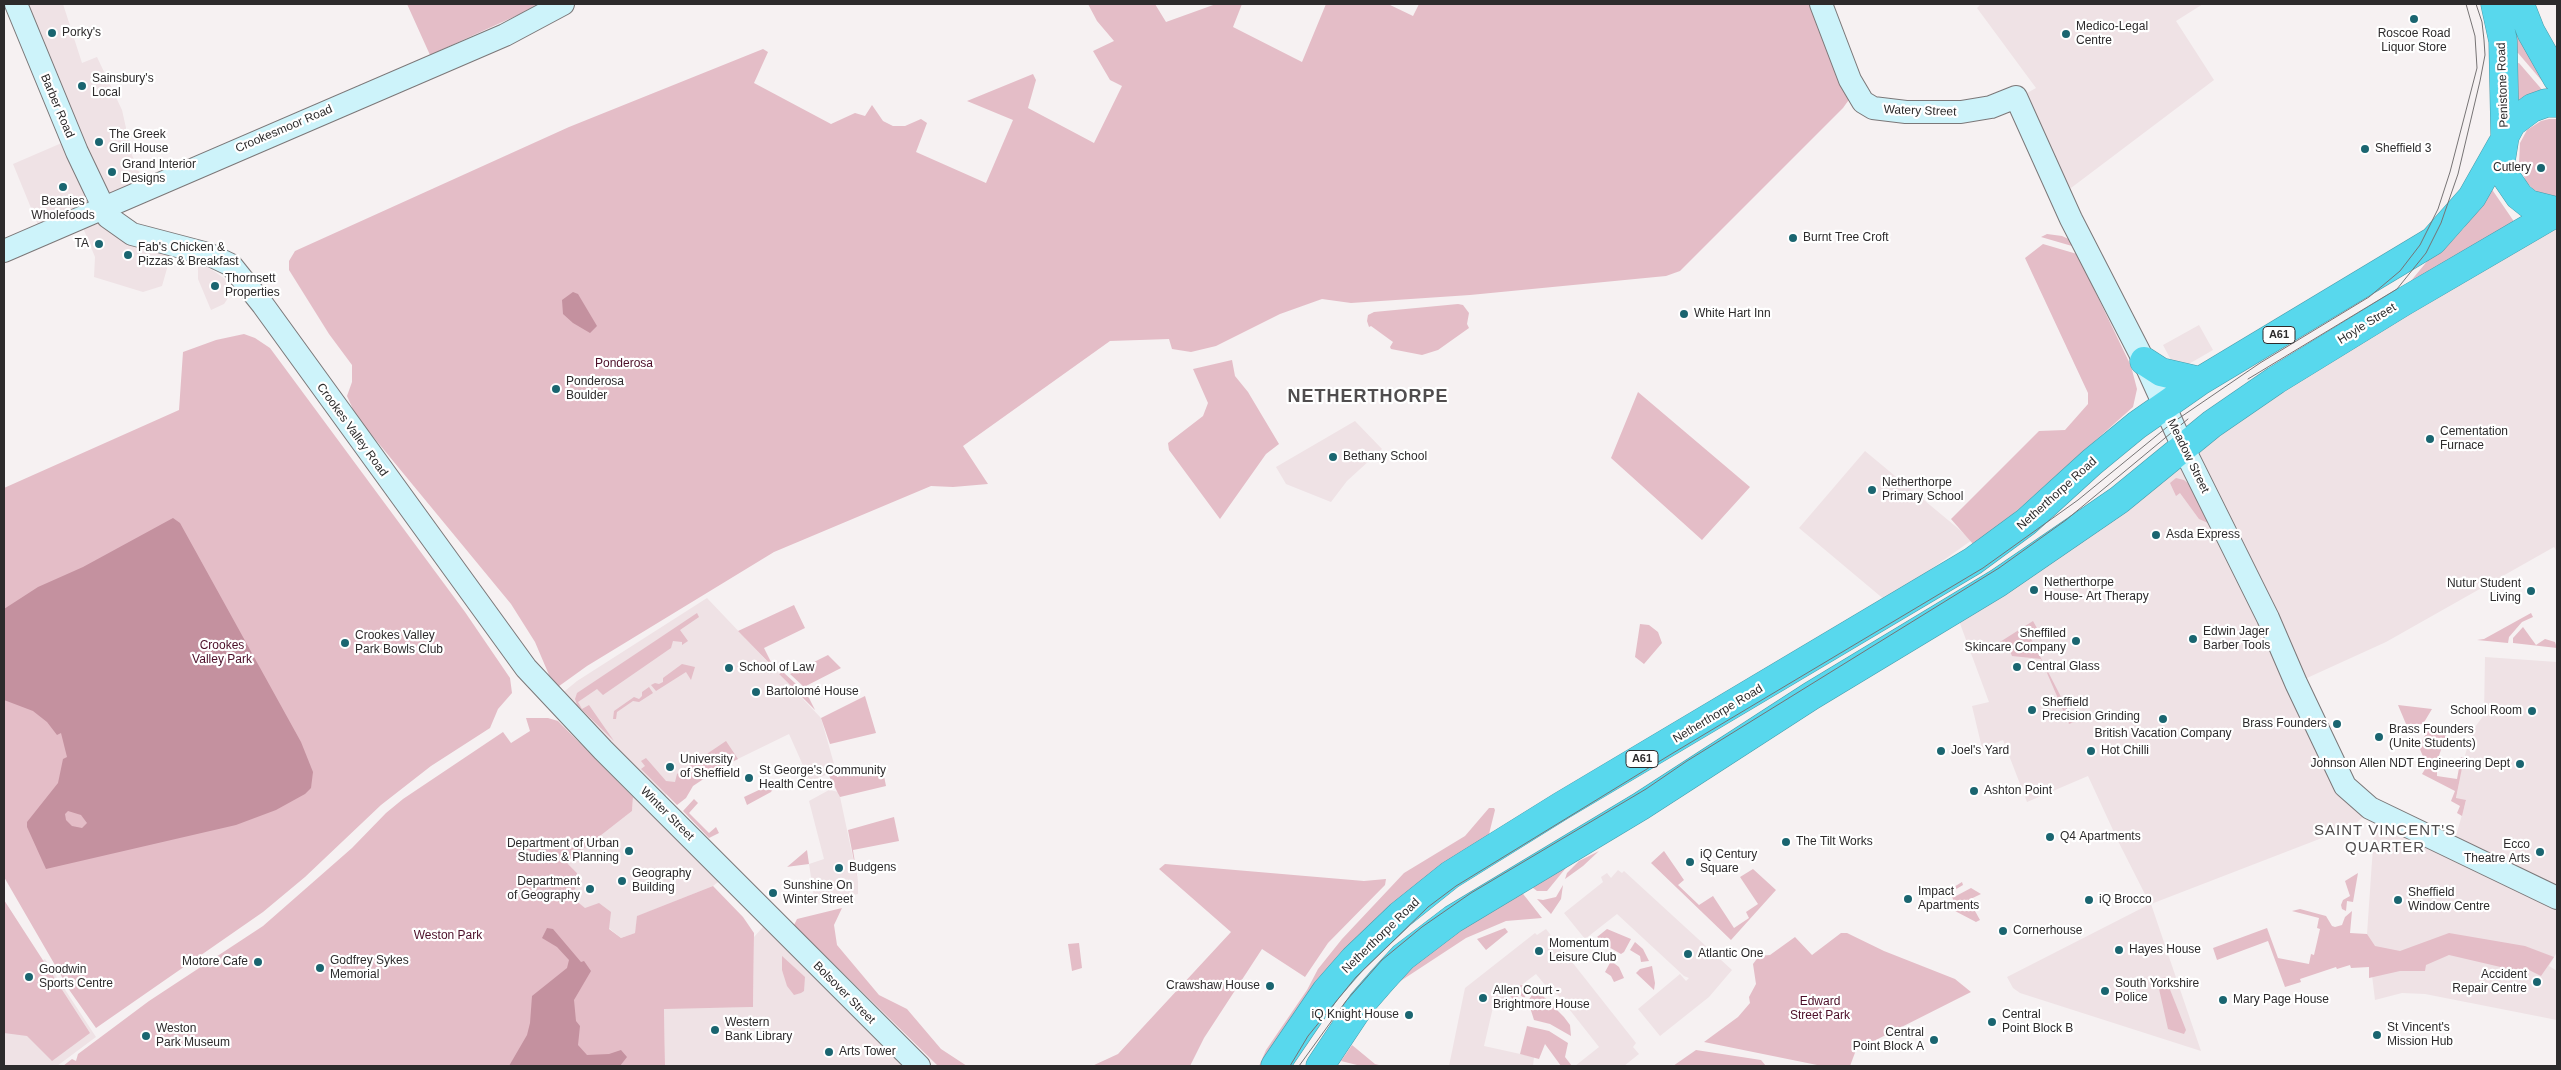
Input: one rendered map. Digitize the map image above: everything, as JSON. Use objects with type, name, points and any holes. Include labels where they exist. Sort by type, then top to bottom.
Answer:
[{"type":"highway","name":"Penistone Road","points":[[2495,4],[2503,41],[2503,140],[2501,161],[2510,186],[2529,204],[2557,211]]},
{"type":"highway","points":[[2520,4],[2531,32],[2557,78]]},
{"type":"highway","points":[[2531,4],[2557,39]]},
{"type":"highway","name":"A61","points":[[2164,406],[2200,381],[2433,241],[2472,197],[2512,123],[2527,111],[2546,103],[2557,102]]},
{"type":"highway","name":"Hoyle Street","points":[[2183,447],[2212,424],[2276,380],[2557,211]]},
{"type":"highway","points":[[2144,361],[2161,372],[2200,381]]},
{"type":"highway","name":"Netherthorpe Road","points":[[1275,1066],[1326,991],[1354,959],[1413,904],[1450,875],[1553,810],[1951,576],[2026,522],[2092,462],[2164,406]]},
{"type":"highway","points":[[1320,1066],[1362,1003],[1382,980],[1403,957],[1453,919],[1641,806],[1812,696],[1998,583],[2119,500],[2183,447]]},
{"type":"street","name":"Barber Road","points":[[16,4],[42,71],[102,208]]},
{"type":"street","name":"Crookesmoor Road","points":[[4,251],[505,36],[563,4]]},
{"type":"street","name":"Watery Street","points":[[1821,4],[1850,80],[1864,102],[1873,108],[1884,111],[1930,114],[1961,112],[1991,107],[2016,97]]},
{"type":"street","name":"Meadow Street","points":[[2016,97],[2071,218],[2144,361],[2183,447],[2268,618],[2339,776],[2354,796],[2370,808],[2557,898]]},
{"type":"street","name":"Crookes Valley Road","points":[[102,208],[118,226],[132,234],[208,254],[231,265],[263,305],[521,662],[563,709]]},
{"type":"street","name":"Winter Street","points":[[563,709],[770,919]]},
{"type":"street","name":"Bolsover Street","points":[[770,919],[919,1066]]},
{"type":"shaded area","points":[[8,4],[63,4],[82,63],[97,57],[122,110],[132,155],[140,174],[137,181],[107,195],[108,221],[172,251],[162,286],[143,292],[94,277],[95,257],[77,213],[38,225],[13,164],[64,142]]},
{"type":"shaded area","points":[[1981,4],[2203,4],[2176,21],[2214,80],[2067,191],[2020,97],[2036,88],[1977,8]]},
{"type":"shaded area","points":[[2557,212],[2557,552],[2554,547],[2386,642],[2296,683],[2364,816],[2353,826],[2151,904],[2201,1051],[2020,993],[2013,988],[2007,977],[2150,904],[2088,776],[2027,802],[2003,740],[1982,748],[1972,706],[1989,702],[1955,610],[2212,424]]},
{"type":"shaded area","points":[[198,260],[225,279],[230,295],[224,304],[211,310],[198,279]]},
{"type":"shaded area","points":[[573,292],[578,294],[597,326],[590,333],[573,323],[563,314],[562,300]]},
{"type":"shaded area","points":[[2199,325],[2213,350],[2187,365],[2171,360],[2163,345]]},
{"type":"shaded area","name":"Bethany School","points":[[1355,421],[1382,449],[1347,481],[1331,502],[1286,484],[1276,467]]},
{"type":"shaded area","name":"Netherthorpe Primary School","points":[[1865,451],[1972,540],[1886,601],[1799,528]]},
{"type":"shaded area","points":[[173,518],[180,523],[301,742],[313,772],[311,788],[305,794],[276,810],[236,825],[46,869],[27,827],[27,822],[58,783],[63,759],[67,757],[61,733],[57,735],[47,722],[33,711],[4,700],[4,609],[38,587],[83,567]],"holes":[[[68,811],[81,815],[87,823],[82,828],[72,826],[66,820],[65,814]]]},
{"type":"shaded area","name":"University of Sheffield","points":[[707,598],[821,718],[836,771],[810,781],[789,734],[666,794],[664,811],[727,875],[713,886],[638,916],[635,933],[621,938],[573,899],[577,873],[568,864],[577,854],[632,811],[633,797],[639,787],[554,700],[577,681]]},
{"type":"shaded area","points":[[2485,657],[2557,662],[2557,952],[2549,966],[2557,971],[2557,1020],[2425,994],[2402,993],[2375,1000],[2367,934],[2374,832],[2382,814],[2453,846],[2466,801],[2456,799],[2462,766],[2472,731],[2484,715]]},
{"type":"shaded area","points":[[829,790],[839,792],[858,882],[858,894],[815,904],[809,864],[824,859],[809,801]]},
{"type":"shaded area","name":"Atlantic One","points":[[1618,870],[1622,873],[1624,871],[1732,970],[1709,997],[1660,1036],[1638,1009],[1680,974],[1686,981],[1689,978],[1684,976],[1617,914],[1585,939],[1564,913],[1603,882],[1601,877],[1607,873],[1611,878]]},
{"type":"shaded area","name":"Goodwin Sports Centre","points":[[4,900],[42,961],[45,959],[96,1037],[57,1066],[4,1066]]},
{"type":"shaded area","points":[[770,919],[919,1066],[665,1066],[664,1008],[753,1007],[754,937]]},
{"type":"shaded area","points":[[547,928],[553,929],[581,962],[584,961],[591,971],[574,1000],[576,1021],[580,1026],[578,1045],[587,1055],[609,1054],[621,1050],[627,1057],[620,1066],[509,1066],[527,1035],[532,996],[567,968],[569,960],[557,947],[542,938]]},
{"type":"shaded area","name":"Allen Court - Brightmore House","points":[[1546,929],[1636,1043],[1633,1047],[1639,1054],[1624,1066],[1575,1066],[1599,1047],[1558,995],[1550,991],[1536,974],[1499,1002],[1497,1000],[1494,1003],[1484,1046],[1534,1057],[1533,1066],[1449,1066],[1465,988],[1535,933],[1537,935]]},
{"type":"green space","points":[[407,4],[537,4],[520,14],[430,55]]},
{"type":"green space","name":"Ponderosa","points":[[1088,4],[1155,4],[1166,22],[1216,4],[1242,4],[1233,27],[1302,62],[1326,4],[1388,4],[1413,16],[1419,4],[1821,4],[1853,94],[1843,108],[1680,271],[1666,276],[1470,295],[1351,303],[1322,299],[1280,314],[1216,346],[1191,352],[1172,349],[1169,339],[1110,341],[963,446],[988,484],[953,487],[931,486],[774,552],[587,666],[555,689],[535,642],[511,604],[356,416],[347,396],[352,382],[352,365],[329,334],[289,270],[289,261],[295,251],[569,127],[763,49],[768,52],[754,83],[831,124],[855,113],[865,116],[872,105],[883,121],[893,126],[905,126],[921,119],[927,123],[916,152],[986,183],[1013,120],[967,101],[1033,74],[1036,80],[1028,108],[1094,143],[1122,86],[1110,80],[1093,51],[1114,41],[1097,21]]},
{"type":"green space","points":[[2510,4],[2547,78],[2542,81],[2518,53],[2513,53]]},
{"type":"green space","points":[[2519,63],[2544,92],[2552,87],[2555,94],[2518,109],[2514,64]]},
{"type":"green space","points":[[2557,119],[2557,198],[2538,193],[2531,187],[2526,182],[2519,163],[2520,143],[2527,130],[2541,121]]},
{"type":"green space","points":[[2491,188],[2515,223],[2412,285],[2410,282],[2438,248],[2452,241],[2464,228]]},
{"type":"green space","points":[[2047,234],[2062,236],[2073,241],[2072,246],[2041,237]]},
{"type":"green space","points":[[2043,244],[2077,254],[2131,366],[2137,389],[2133,407],[2013,514],[1973,544],[1951,519],[2039,431],[2065,430],[2088,404],[2088,393],[2025,258]]},
{"type":"green space","points":[[1463,305],[1469,313],[1467,324],[1469,328],[1438,350],[1422,355],[1391,349],[1390,347],[1393,342],[1371,326],[1369,327],[1367,321],[1368,315],[1374,312]]},
{"type":"green space","name":"Crookes Valley Park","points":[[244,334],[255,338],[270,348],[465,612],[510,678],[512,693],[498,709],[490,728],[431,766],[381,805],[305,877],[263,912],[96,1028],[70,991],[4,877],[4,488],[179,410],[183,352],[216,340]]},
{"type":"green space","points":[[1232,360],[1235,376],[1248,392],[1279,444],[1266,454],[1220,519],[1169,450],[1168,443],[1203,416],[1208,403],[1193,369]]},
{"type":"green space","points":[[1638,392],[1750,487],[1702,540],[1611,458]]},
{"type":"green space","points":[[2176,478],[2184,480],[2191,486],[2208,523],[2199,519],[2180,493],[2176,496],[2170,483]]},
{"type":"green space","points":[[794,605],[805,628],[764,648],[774,668],[738,631]]},
{"type":"green space","points":[[697,613],[699,617],[680,630],[688,641],[682,645],[682,642],[673,641],[671,648],[603,695],[597,689],[578,702],[582,709],[589,705],[614,741],[577,705],[575,699],[577,693]]},
{"type":"green space","points":[[2531,613],[2533,617],[2522,622],[2509,637],[2508,643],[2477,640],[2484,639]]},
{"type":"green space","points":[[2033,621],[2038,630],[2029,635],[2074,722],[2069,724],[2041,659],[2012,656],[2006,642],[1992,647]]},
{"type":"green space","points":[[1640,624],[1649,625],[1658,632],[1662,643],[1644,664],[1635,657]]},
{"type":"green space","points":[[2523,627],[2536,645],[2545,639],[2555,642],[2557,648],[2513,643],[2513,638]]},
{"type":"green space","points":[[828,655],[841,668],[804,687],[790,674]]},
{"type":"green space","points":[[682,664],[695,667],[691,680],[686,672],[656,691],[651,685],[663,682],[663,678]]},
{"type":"green space","points":[[783,672],[807,694],[815,710],[779,674]]},
{"type":"green space","points":[[649,687],[653,693],[639,702],[633,701],[617,712],[616,719],[613,719],[614,711],[634,697],[639,699],[642,696],[642,692]]},
{"type":"green space","points":[[865,696],[876,733],[830,744],[821,718]]},
{"type":"green space","points":[[2398,705],[2432,709],[2423,724],[2406,724]]},
{"type":"green space","name":"Weston Park","points":[[526,718],[548,718],[558,721],[633,797],[632,811],[577,854],[568,864],[577,873],[574,899],[585,908],[599,903],[611,912],[609,929],[621,938],[635,933],[637,916],[713,886],[743,917],[754,933],[753,1007],[664,1009],[665,1066],[63,1066],[72,1059],[76,1061],[78,1054],[149,1001],[263,926],[352,848],[386,813],[403,799],[503,732],[511,743],[530,731]]},
{"type":"green space","points":[[2430,726],[2448,728],[2437,762],[2425,761],[2419,747]]},
{"type":"green space","points":[[726,741],[738,759],[705,775],[705,778],[693,786],[686,798],[677,805],[641,769],[645,766],[641,761],[646,758],[666,781],[675,782],[677,774]]},
{"type":"green space","points":[[2461,757],[2464,758],[2456,798],[2466,800],[2462,816],[2457,813],[2460,806],[2451,801],[2455,791],[2422,774],[2427,766],[2437,767],[2437,776],[2457,779]]},
{"type":"green space","points":[[882,766],[886,786],[840,797],[828,774],[836,771],[837,777]]},
{"type":"green space","points":[[778,781],[771,792],[747,805],[744,797]]},
{"type":"green space","points":[[694,799],[698,803],[689,813],[709,833],[716,827],[719,833],[709,838],[683,811]]},
{"type":"green space","points":[[1489,808],[1494,808],[1495,810],[1488,838],[1265,1066],[1259,1066],[1266,1050],[1307,990],[1318,969],[1342,939],[1404,873],[1465,836]]},
{"type":"green space","points":[[894,817],[899,841],[853,850],[858,882],[848,830]]},
{"type":"green space","points":[[807,850],[809,864],[787,867]]},
{"type":"green space","points":[[1599,851],[1565,879],[1567,873],[1579,861]]},
{"type":"green space","points":[[1664,851],[1684,880],[1678,885],[1699,905],[1713,896],[1734,928],[1749,918],[1746,912],[1758,904],[1740,877],[1753,869],[1776,890],[1731,940],[1651,863]]},
{"type":"green space","points":[[1579,852],[1547,891],[1537,891],[1528,884]]},
{"type":"green space","points":[[1165,864],[1364,881],[1386,879],[1385,885],[1328,943],[1305,977],[1262,949],[1204,1038],[1190,1066],[1092,1066],[1118,1054],[1231,932],[1159,869]]},
{"type":"green space","points":[[2358,873],[2353,902],[2347,901],[2346,911],[2342,909],[2341,905],[2343,900],[2350,896],[2345,881]]},
{"type":"green space","points":[[1962,882],[1963,885],[1953,891],[1956,896],[1971,888],[1981,894],[1956,906],[1949,890]]},
{"type":"green space","points":[[1563,885],[1561,899],[1551,914],[1537,899],[1543,900],[1556,897]]},
{"type":"green space","points":[[1520,890],[1542,918],[1506,921],[1466,938],[1399,982],[1351,1036],[1416,959]]},
{"type":"green space","name":"Goodwin Sports Centre","points":[[4,900],[90,1033],[52,1061],[27,1036],[4,1033]]},
{"type":"green space","points":[[1970,902],[1980,920],[1976,922],[1955,911]]},
{"type":"green space","points":[[842,908],[834,925],[837,945],[879,995],[907,1009],[941,1049],[967,1066],[938,1066],[794,925],[797,919]]},
{"type":"green space","points":[[2300,909],[2326,916],[2332,926],[2335,927],[2342,925],[2345,917],[2352,911],[2350,933],[2367,934],[2375,946],[2400,951],[2449,933],[2525,946],[2554,957],[2541,976],[2525,968],[2522,972],[2449,955],[2426,965],[2425,971],[2400,971],[2369,978],[2369,967],[2351,968],[2350,965],[2337,969],[2336,967],[2300,979],[2301,982],[2285,987],[2268,941],[2217,960],[2213,948],[2267,928],[2278,958],[2309,964],[2311,954],[2314,955],[2320,929],[2317,928],[2319,918],[2292,911]]},
{"type":"green space","points":[[1505,928],[1508,932],[1486,950],[1477,939]]},
{"type":"green space","points":[[1607,929],[1631,939],[1621,954],[1607,946],[1597,937]]},
{"type":"green space","name":"Edward Street Park","points":[[1841,933],[1847,933],[1884,951],[1955,979],[1971,992],[1856,1050],[1850,1066],[1822,1066],[1704,1042],[1738,1017],[1750,1003],[1749,997],[1756,984],[1753,964],[1759,956],[1770,955],[1795,937],[1812,955]]},
{"type":"green space","points":[[1635,942],[1643,949],[1649,961],[1641,962],[1640,956],[1630,950]]},
{"type":"green space","points":[[1079,943],[1082,968],[1072,971],[1068,944]]},
{"type":"green space","points":[[782,956],[805,977],[804,991],[801,993],[794,995],[787,986],[782,970]]},
{"type":"green space","points":[[1611,961],[1619,967],[1624,978],[1614,982],[1611,976],[1605,972]]},
{"type":"green space","points":[[1652,966],[1655,983],[1654,990],[1636,973],[1640,969]]},
{"type":"green space","points":[[2165,977],[2186,1030],[2184,1034],[2168,1029],[2157,980]]},
{"type":"green space","points":[[1521,985],[1532,987],[1524,998],[1520,995],[1514,1000],[1509,995]]},
{"type":"green space","points":[[1536,989],[1570,1025],[1571,1036],[1550,1024],[1534,1020],[1528,1001]]},
{"type":"green space","points":[[1527,1026],[1549,1031],[1568,1043],[1565,1057],[1572,1066],[1561,1066],[1545,1044],[1539,1059],[1520,1054]]},
{"type":"green space","points":[[1352,1045],[1375,1064],[1383,1066],[1361,1066],[1341,1061]]},
{"type":"green space","points":[[1696,1050],[1761,1060],[1766,1066],[1673,1066]]},
{"type":"tram line","points":[[1290,1066],[1308,1036],[1356,977],[1428,907],[1456,886],[1673,753],[1983,568],[2078,500],[2172,423],[2260,363],[2369,297],[2400,271],[2420,245],[2438,209],[2450,172],[2477,68],[2475,36],[2466,4]]},
{"type":"tram line","points":[[2248,379],[2397,289],[2426,253],[2441,223],[2458,174],[2480,81],[2485,55],[2482,22],[2476,4]]},
{"type":"tram line","points":[[1299,1066],[1346,1001],[1382,960],[1422,927],[1471,893],[1646,789],[1687,761],[1999,568],[2066,520],[2188,419]]},
{"type":"place","name":"Roscoe Road Liquor Store","points":[[2414,19]]},
{"type":"place","name":"Porky's","points":[[52,33]]},
{"type":"place","name":"Medico-Legal Centre","points":[[2066,34]]},
{"type":"place","name":"Sainsbury's Local","points":[[82,86]]},
{"type":"place","name":"The Greek Grill House","points":[[99,142]]},
{"type":"place","name":"Sheffield 3","points":[[2365,149]]},
{"type":"place","name":"Cutlery","points":[[2541,168]]},
{"type":"place","name":"Grand Interior Designs","points":[[112,172]]},
{"type":"place","name":"Beanies Wholefoods","points":[[63,187]]},
{"type":"place","name":"Burnt Tree Croft","points":[[1793,238]]},
{"type":"place","name":"TA","points":[[99,244]]},
{"type":"place","name":"Fab's Chicken & Pizzas & Breakfast","points":[[128,255]]},
{"type":"place","name":"Thornsett Properties","points":[[215,286]]},
{"type":"place","name":"White Hart Inn","points":[[1684,314]]},
{"type":"place","name":"Ponderosa Boulder","points":[[556,389]]},
{"type":"place","name":"Cementation Furnace","points":[[2430,439]]},
{"type":"place","name":"Bethany School","points":[[1333,457]]},
{"type":"place","name":"Netherthorpe Primary School","points":[[1872,490]]},
{"type":"place","name":"Asda Express","points":[[2156,535]]},
{"type":"place","name":"Netherthorpe House- Art Therapy","points":[[2034,590]]},
{"type":"place","name":"Nutur Student Living","points":[[2531,591]]},
{"type":"place","name":"Edwin Jager Barber Tools","points":[[2193,639]]},
{"type":"place","name":"Sheffiled Skincare Company","points":[[2076,641]]},
{"type":"place","name":"Crookes Valley Park Bowls Club","points":[[345,643]]},
{"type":"place","name":"Central Glass","points":[[2017,667]]},
{"type":"place","name":"School of Law","points":[[729,668]]},
{"type":"place","name":"Bartolomé House","points":[[756,692]]},
{"type":"place","name":"Sheffield Precision Grinding","points":[[2032,710]]},
{"type":"place","name":"School Room","points":[[2532,711]]},
{"type":"place","name":"British Vacation Company","points":[[2163,719]]},
{"type":"place","name":"Brass Founders","points":[[2337,724]]},
{"type":"place","name":"Brass Founders (Unite Students)","points":[[2379,737]]},
{"type":"place","name":"Joel's Yard","points":[[1941,751]]},
{"type":"place","name":"Hot Chilli","points":[[2091,751]]},
{"type":"place","name":"Johnson Allen NDT Engineering Dept","points":[[2520,764]]},
{"type":"place","name":"University of Sheffield","points":[[670,767]]},
{"type":"place","name":"St George's Community Health Centre","points":[[749,778]]},
{"type":"place","name":"Ashton Point","points":[[1974,791]]},
{"type":"place","name":"Q4 Apartments","points":[[2050,837]]},
{"type":"place","name":"The Tilt Works","points":[[1786,842]]},
{"type":"place","name":"Department of Urban Studies & Planning","points":[[629,851]]},
{"type":"place","name":"Ecco Theatre Arts","points":[[2540,852]]},
{"type":"place","name":"iQ Century Square","points":[[1690,862]]},
{"type":"place","name":"Budgens","points":[[839,868]]},
{"type":"place","name":"Geography Building","points":[[622,881]]},
{"type":"place","name":"Department of Geography","points":[[590,889]]},
{"type":"place","name":"Sunshine On Winter Street","points":[[773,893]]},
{"type":"place","name":"Impact Apartments","points":[[1908,899]]},
{"type":"place","name":"iQ Brocco","points":[[2089,900]]},
{"type":"place","name":"Sheffield Window Centre","points":[[2398,900]]},
{"type":"place","name":"Cornerhouse","points":[[2003,931]]},
{"type":"place","name":"Hayes House","points":[[2119,950]]},
{"type":"place","name":"Momentum Leisure Club","points":[[1539,951]]},
{"type":"place","name":"Atlantic One","points":[[1688,954]]},
{"type":"place","name":"Motore Cafe","points":[[258,962]]},
{"type":"place","name":"Godfrey Sykes Memorial","points":[[320,968]]},
{"type":"place","name":"Goodwin Sports Centre","points":[[29,977]]},
{"type":"place","name":"Accident Repair Centre","points":[[2537,982]]},
{"type":"place","name":"Crawshaw House","points":[[1270,986]]},
{"type":"place","name":"South Yorkshire Police","points":[[2105,991]]},
{"type":"place","name":"Allen Court - Brightmore House","points":[[1483,998]]},
{"type":"place","name":"Mary Page House","points":[[2223,1000]]},
{"type":"place","name":"iQ Knight House","points":[[1409,1015]]},
{"type":"place","name":"Central Point Block B","points":[[1992,1022]]},
{"type":"place","name":"Western Bank Library","points":[[715,1030]]},
{"type":"place","name":"St Vincent's Mission Hub","points":[[2377,1035]]},
{"type":"place","name":"Weston Park Museum","points":[[146,1036]]},
{"type":"place","name":"Central Point Block A","points":[[1934,1040]]},
{"type":"place","name":"Arts Tower","points":[[829,1052]]},
{"type":"district","name":"NETHERTHORPE","points":[[1368,397]]},
{"type":"district","name":"SAINT VINCENT'S QUARTER","points":[[2385,840]]}]
